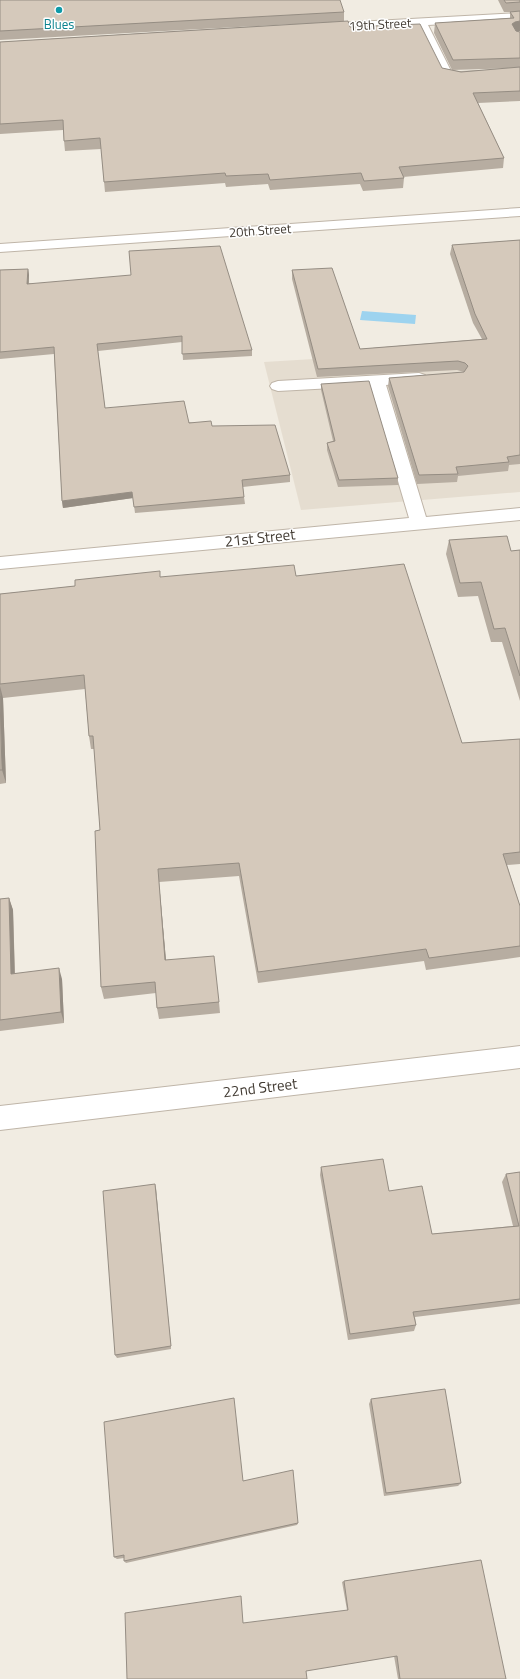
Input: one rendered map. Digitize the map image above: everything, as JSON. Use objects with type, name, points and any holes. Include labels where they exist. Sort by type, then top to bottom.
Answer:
[{"type":"street","name":"19th Street","points":[[310,28],[520,16]]},
{"type":"street","points":[[421,21],[446,74],[460,76],[520,73]]},
{"type":"street","name":"20th Street","points":[[0,248],[520,212]]},
{"type":"street","points":[[278,386],[435,377]]},
{"type":"street","points":[[376,380],[419,522]]},
{"type":"street","name":"21st Street","points":[[0,563],[419,522],[520,514]]},
{"type":"street","name":"22nd Street","points":[[0,1118],[520,1057]]},
{"type":"shaded area","points":[[481,349],[520,441],[520,492],[301,510],[264,362]]},
{"type":"water","points":[[362,311],[416,315],[415,324],[360,320]]},
{"type":"building","points":[[0,0],[340,0],[344,12],[0,31]]},
{"type":"building","points":[[504,0],[520,0],[520,2],[506,3]]},
{"type":"building","points":[[520,11],[520,21],[512,24],[516,31],[520,32],[520,58],[453,60],[435,23],[514,18],[510,12]]},
{"type":"building","points":[[348,21],[350,27],[420,24],[442,68],[461,72],[520,67],[520,91],[473,93],[504,158],[399,167],[404,178],[364,181],[361,173],[270,180],[268,174],[226,176],[225,173],[104,182],[100,138],[64,141],[63,120],[0,124],[0,42]]},
{"type":"building","points":[[520,240],[520,455],[507,457],[509,462],[456,467],[458,474],[419,475],[389,378],[464,372],[468,366],[465,363],[458,361],[318,369],[292,270],[332,268],[360,349],[487,339],[475,314],[452,245]]},
{"type":"building","points":[[220,246],[252,350],[182,354],[182,336],[97,344],[105,408],[184,401],[189,423],[211,421],[212,426],[275,425],[290,475],[242,480],[244,497],[134,507],[132,492],[62,501],[54,347],[0,352],[0,270],[28,269],[27,284],[131,275],[129,251]]},
{"type":"building","points":[[369,381],[398,478],[339,480],[327,443],[335,441],[321,384]]},
{"type":"building","points":[[507,536],[511,551],[520,550],[520,676],[505,628],[494,629],[481,582],[460,583],[449,540]]},
{"type":"building","points":[[404,564],[462,743],[520,739],[520,852],[503,854],[520,906],[520,946],[429,958],[426,949],[258,972],[239,863],[158,869],[165,960],[214,956],[219,1002],[157,1008],[155,982],[101,987],[95,831],[100,830],[93,736],[89,736],[84,675],[0,684],[0,594],[75,586],[75,580],[160,571],[160,577],[294,565],[296,576]]},
{"type":"building","points":[[0,696],[2,770],[0,770]]},
{"type":"building","points":[[9,898],[11,974],[59,968],[61,1012],[0,1020],[0,899]]},
{"type":"building","points":[[383,1159],[389,1191],[422,1186],[432,1234],[519,1226],[506,1174],[520,1172],[520,1299],[413,1312],[416,1325],[350,1334],[321,1167]]},
{"type":"building","points":[[155,1184],[171,1346],[115,1355],[103,1191]]},
{"type":"building","points":[[445,1389],[461,1483],[386,1493],[371,1399]]},
{"type":"building","points":[[234,1398],[243,1481],[293,1470],[298,1523],[124,1561],[124,1555],[114,1557],[104,1422]]},
{"type":"building","points":[[481,1560],[506,1679],[400,1679],[397,1656],[306,1671],[307,1679],[127,1679],[125,1613],[241,1596],[243,1623],[348,1610],[344,1581]]},
{"type":"place","name":"Blues","points":[[59,10]]}]
